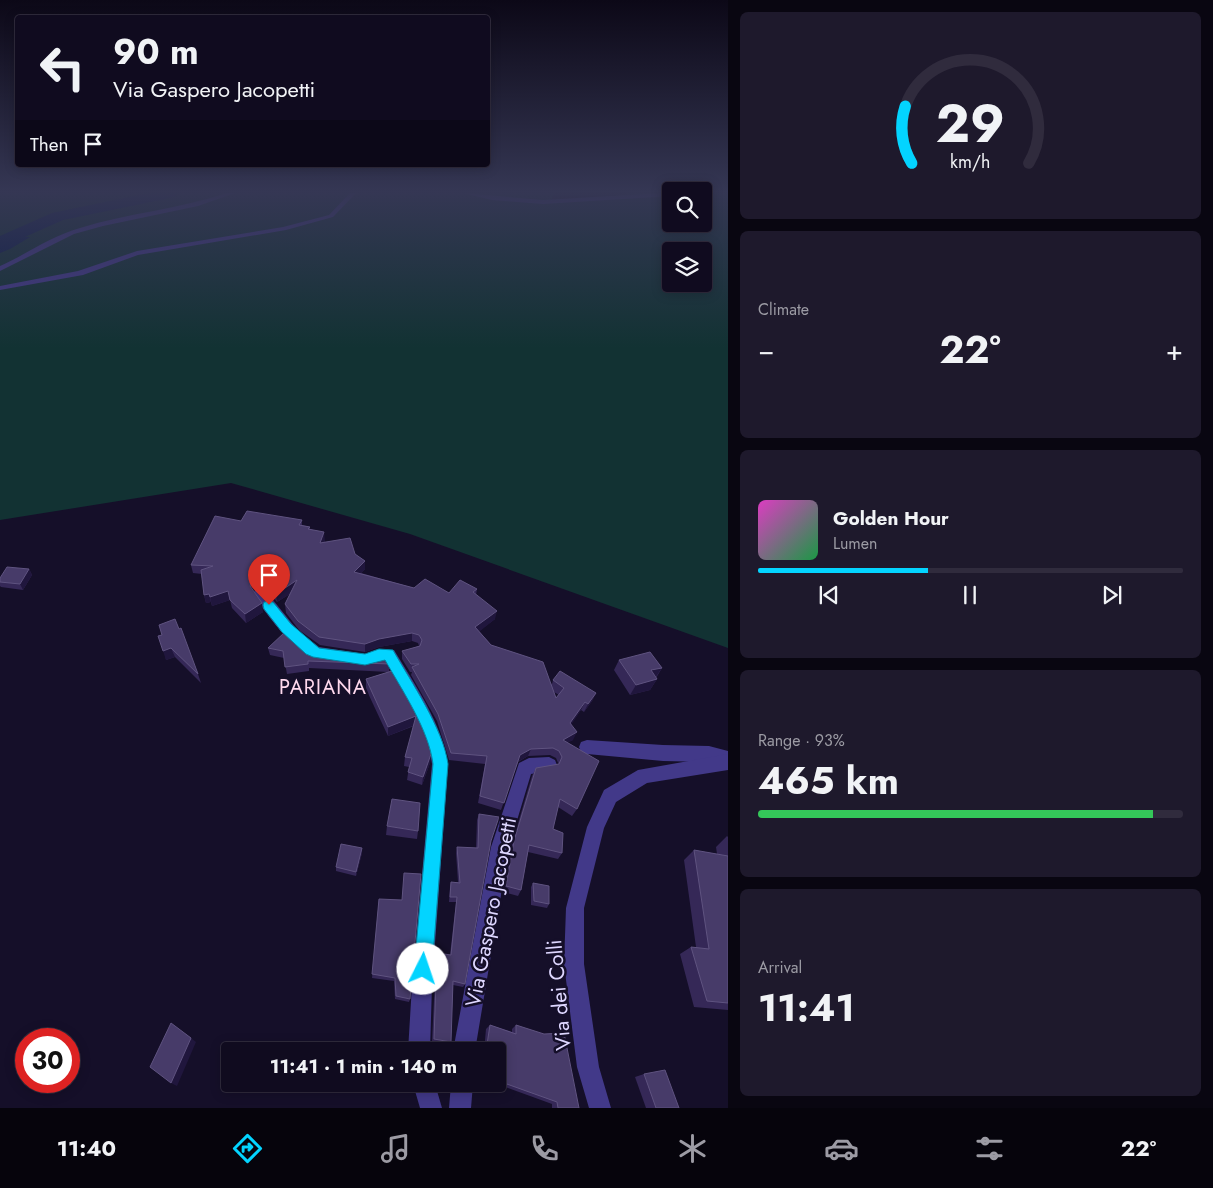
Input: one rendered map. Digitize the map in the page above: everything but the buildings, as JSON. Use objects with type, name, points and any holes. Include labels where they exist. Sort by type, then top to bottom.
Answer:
[{"type":"street","points":[[0,269],[46,245]]},
{"type":"street","points":[[0,288],[80,273],[137,253],[192,245]]},
{"type":"street","points":[[260,594],[286,628],[311,651],[365,660],[397,652],[440,758],[419,1042]]},
{"type":"street","name":"Via dei Colli","points":[[587,747],[663,753],[709,754],[728,761]]},
{"type":"street","name":"Via dei Colli","points":[[600,1108],[588,1067],[574,964],[575,908],[596,827],[610,796],[644,776],[728,761]]},
{"type":"street","name":"Via Gaspero Jacopetti","points":[[466,1042],[500,847],[525,768],[549,765]]},
{"type":"street","points":[[426,1092],[431,1108]]},
{"type":"street","points":[[460,1108],[461,1092]]},
{"type":"green space","points":[[0,245],[662,245],[662,292],[712,292],[712,245],[728,245],[728,648],[410,534],[231,483],[0,520]]},
{"type":"water","points":[[0,245],[17,245],[10,249],[0,253]]},
{"type":"district","name":"PARIANA","points":[[323,687]]},
{"type":"route","points":[[269,605],[286,628],[311,651],[365,660],[389,654],[423,716],[439,753],[440,764],[423,969]]}]
